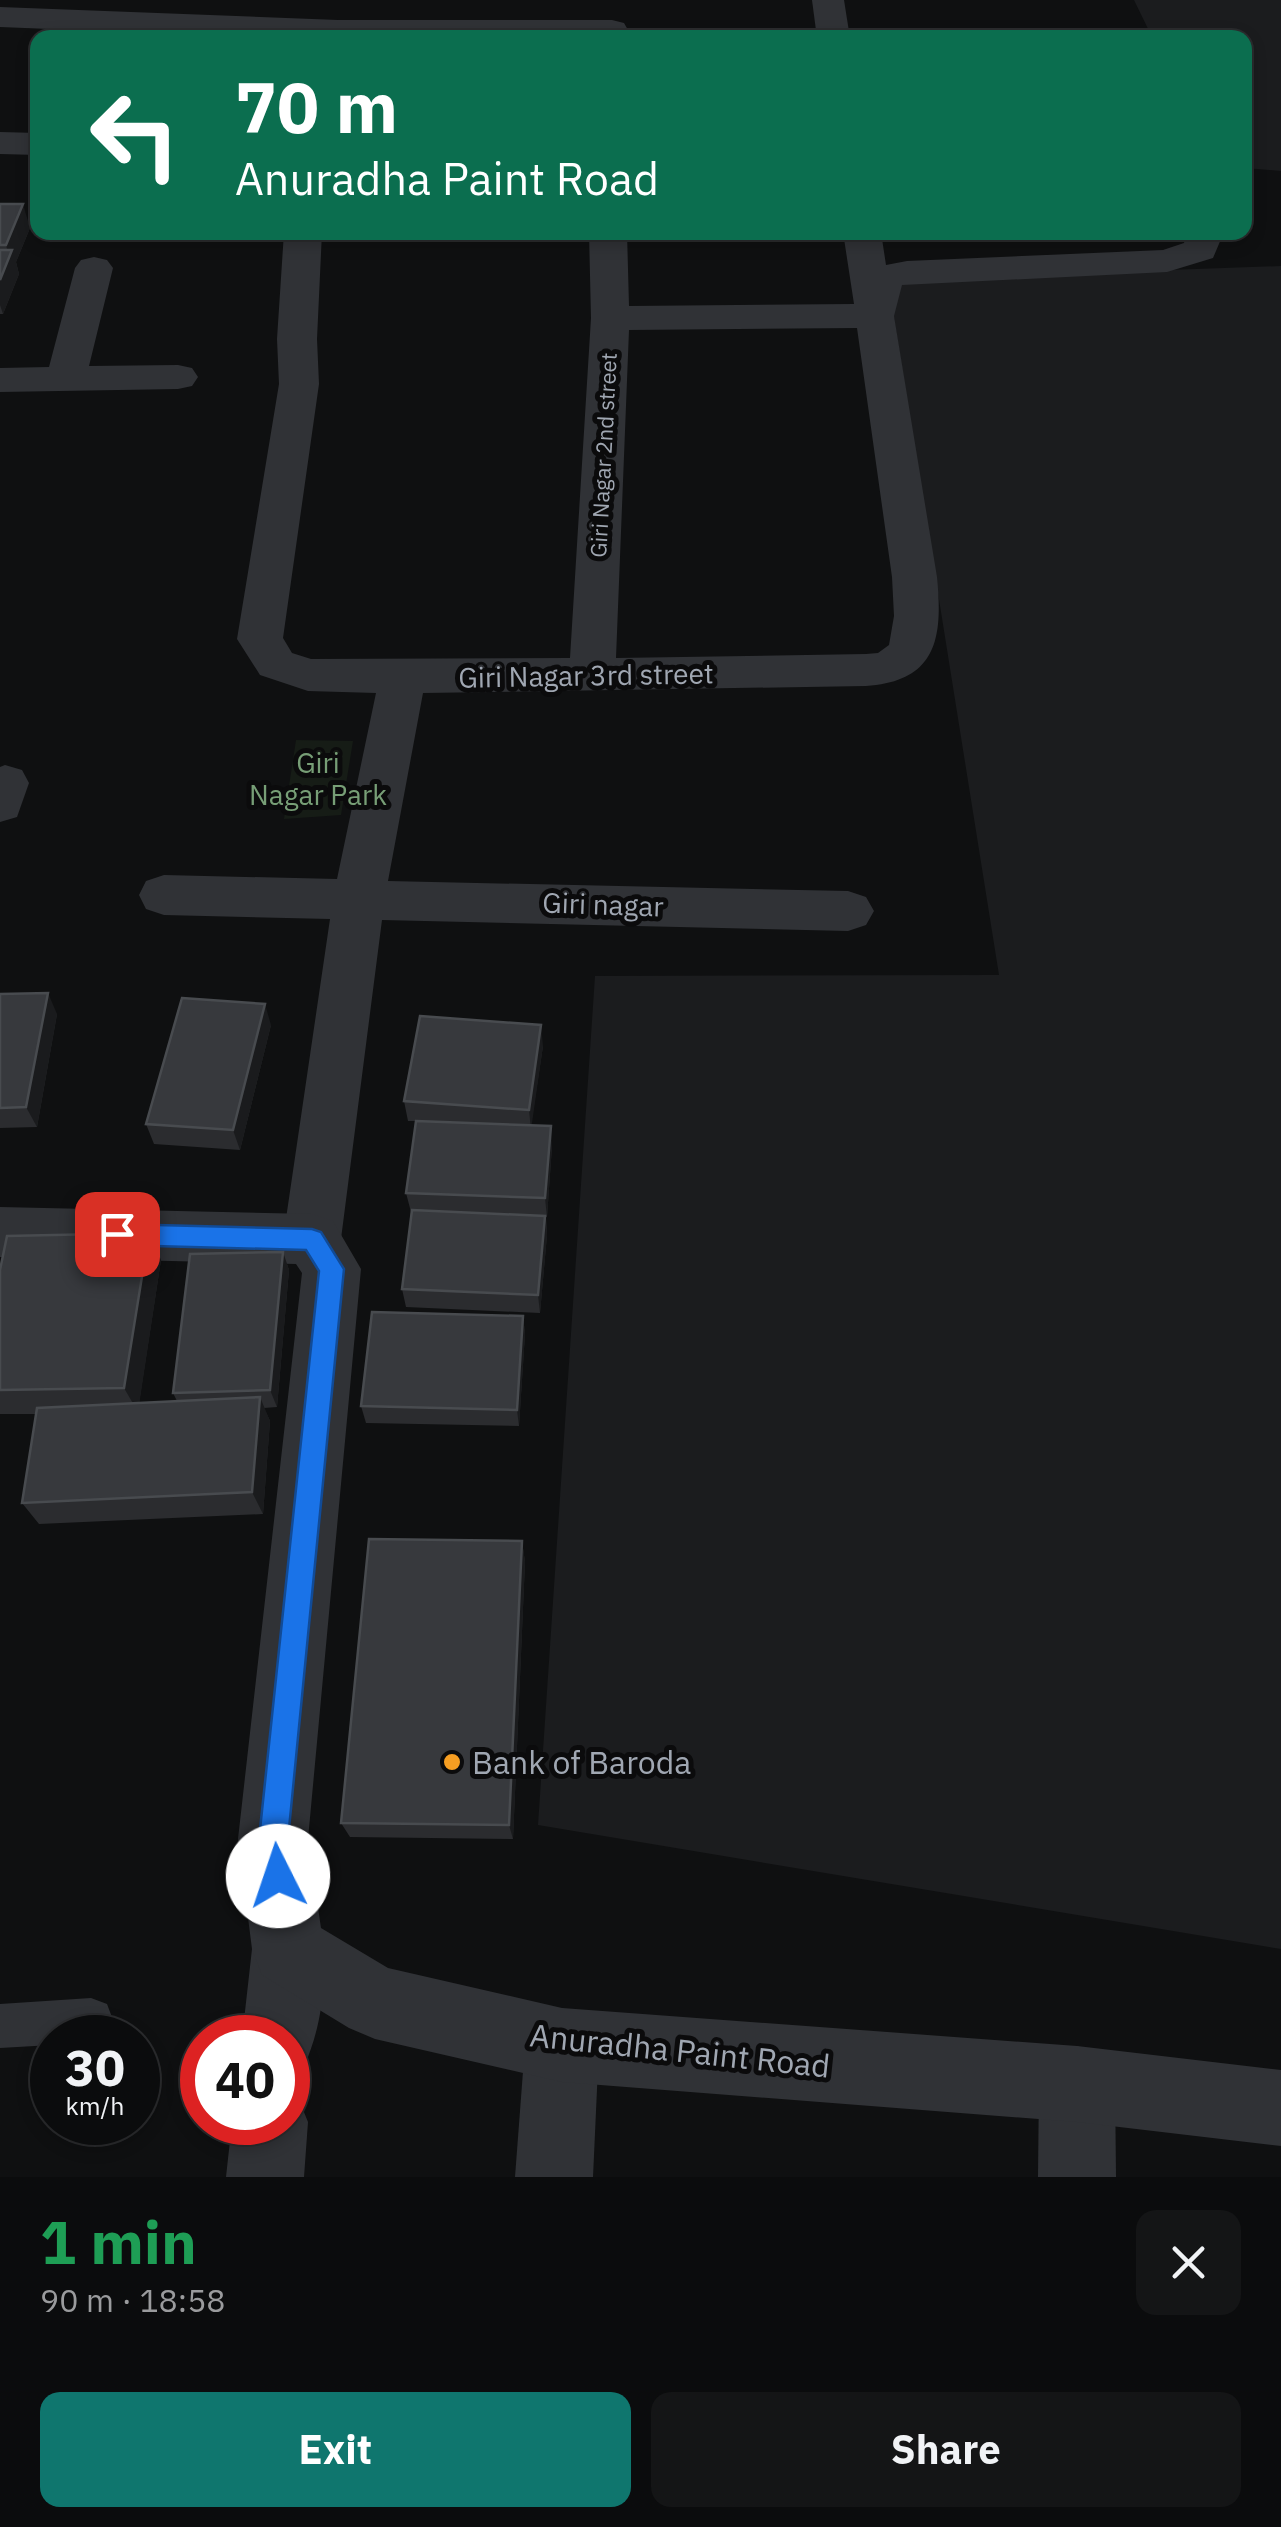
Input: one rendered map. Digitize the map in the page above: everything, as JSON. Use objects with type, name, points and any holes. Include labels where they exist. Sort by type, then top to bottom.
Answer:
[{"type":"street","points":[[828,0],[833,30]]},
{"type":"street","points":[[0,17],[147,10],[341,22],[612,22]]},
{"type":"street","points":[[0,144],[30,144]]},
{"type":"street","name":"Giri Nagar 3rd street","points":[[303,240],[297,339],[299,384],[260,639],[276,664],[308,675],[402,677],[866,670],[886,669],[900,662],[910,650],[916,611],[863,240]]},
{"type":"street","name":"Giri Nagar 2nd street","points":[[592,677],[610,318],[608,240]]},
{"type":"street","points":[[610,318],[874,316],[888,276],[1166,261],[1200,250],[1203,240]]},
{"type":"street","points":[[66,379],[94,268]]},
{"type":"street","points":[[0,380],[178,377]]},
{"type":"street","points":[[281,2015],[288,1949],[273,1839],[332,1269],[312,1239],[359,897],[402,677]]},
{"type":"street","name":"Giri nagar","points":[[164,895],[848,911]]},
{"type":"street","points":[[0,1232],[312,1239]]},
{"type":"street","name":"Anuradha Paint Road","points":[[288,1949],[374,2002],[562,2045],[1077,2084],[1281,2108]]},
{"type":"street","points":[[554,2177],[562,2045]]},
{"type":"street","points":[[1077,2084],[1077,2177]]},
{"type":"street","points":[[264,2177],[267,2145]]},
{"type":"lane","points":[[0,2026],[30,2024]]},
{"type":"shaded area","points":[[1134,0],[1281,0],[1281,171],[1252,169],[1252,30],[1149,30]]},
{"type":"shaded area","points":[[1281,266],[1281,1949],[538,1825],[595,976],[999,975],[888,280]]},
{"type":"green space","name":"Giri Nagar Park","points":[[296,740],[353,741],[341,815],[284,819]]},
{"type":"building","points":[[0,204],[23,204],[6,245],[0,245]]},
{"type":"building","points":[[0,250],[12,250],[0,280]]},
{"type":"building","points":[[48,993],[26,1107],[0,1108],[0,994]]},
{"type":"building","points":[[182,998],[265,1004],[233,1130],[146,1124]]},
{"type":"building","points":[[420,1016],[541,1025],[529,1110],[404,1101]]},
{"type":"building","points":[[416,1121],[551,1126],[545,1198],[406,1193]]},
{"type":"building","points":[[412,1210],[545,1216],[538,1295],[402,1289]]},
{"type":"building","points":[[149,1233],[124,1388],[0,1390],[0,1270],[7,1236]]},
{"type":"building","points":[[283,1252],[270,1390],[173,1393],[190,1254]]},
{"type":"building","points":[[372,1312],[523,1316],[517,1410],[361,1406]]},
{"type":"building","points":[[260,1397],[252,1492],[22,1503],[37,1408]]},
{"type":"building","points":[[369,1539],[522,1541],[509,1825],[341,1823]]},
{"type":"place","name":"Bank of Baroda","points":[[452,1762]]},
{"type":"route","points":[[117,1234],[312,1239],[332,1269],[273,1839],[278,1876]]}]
